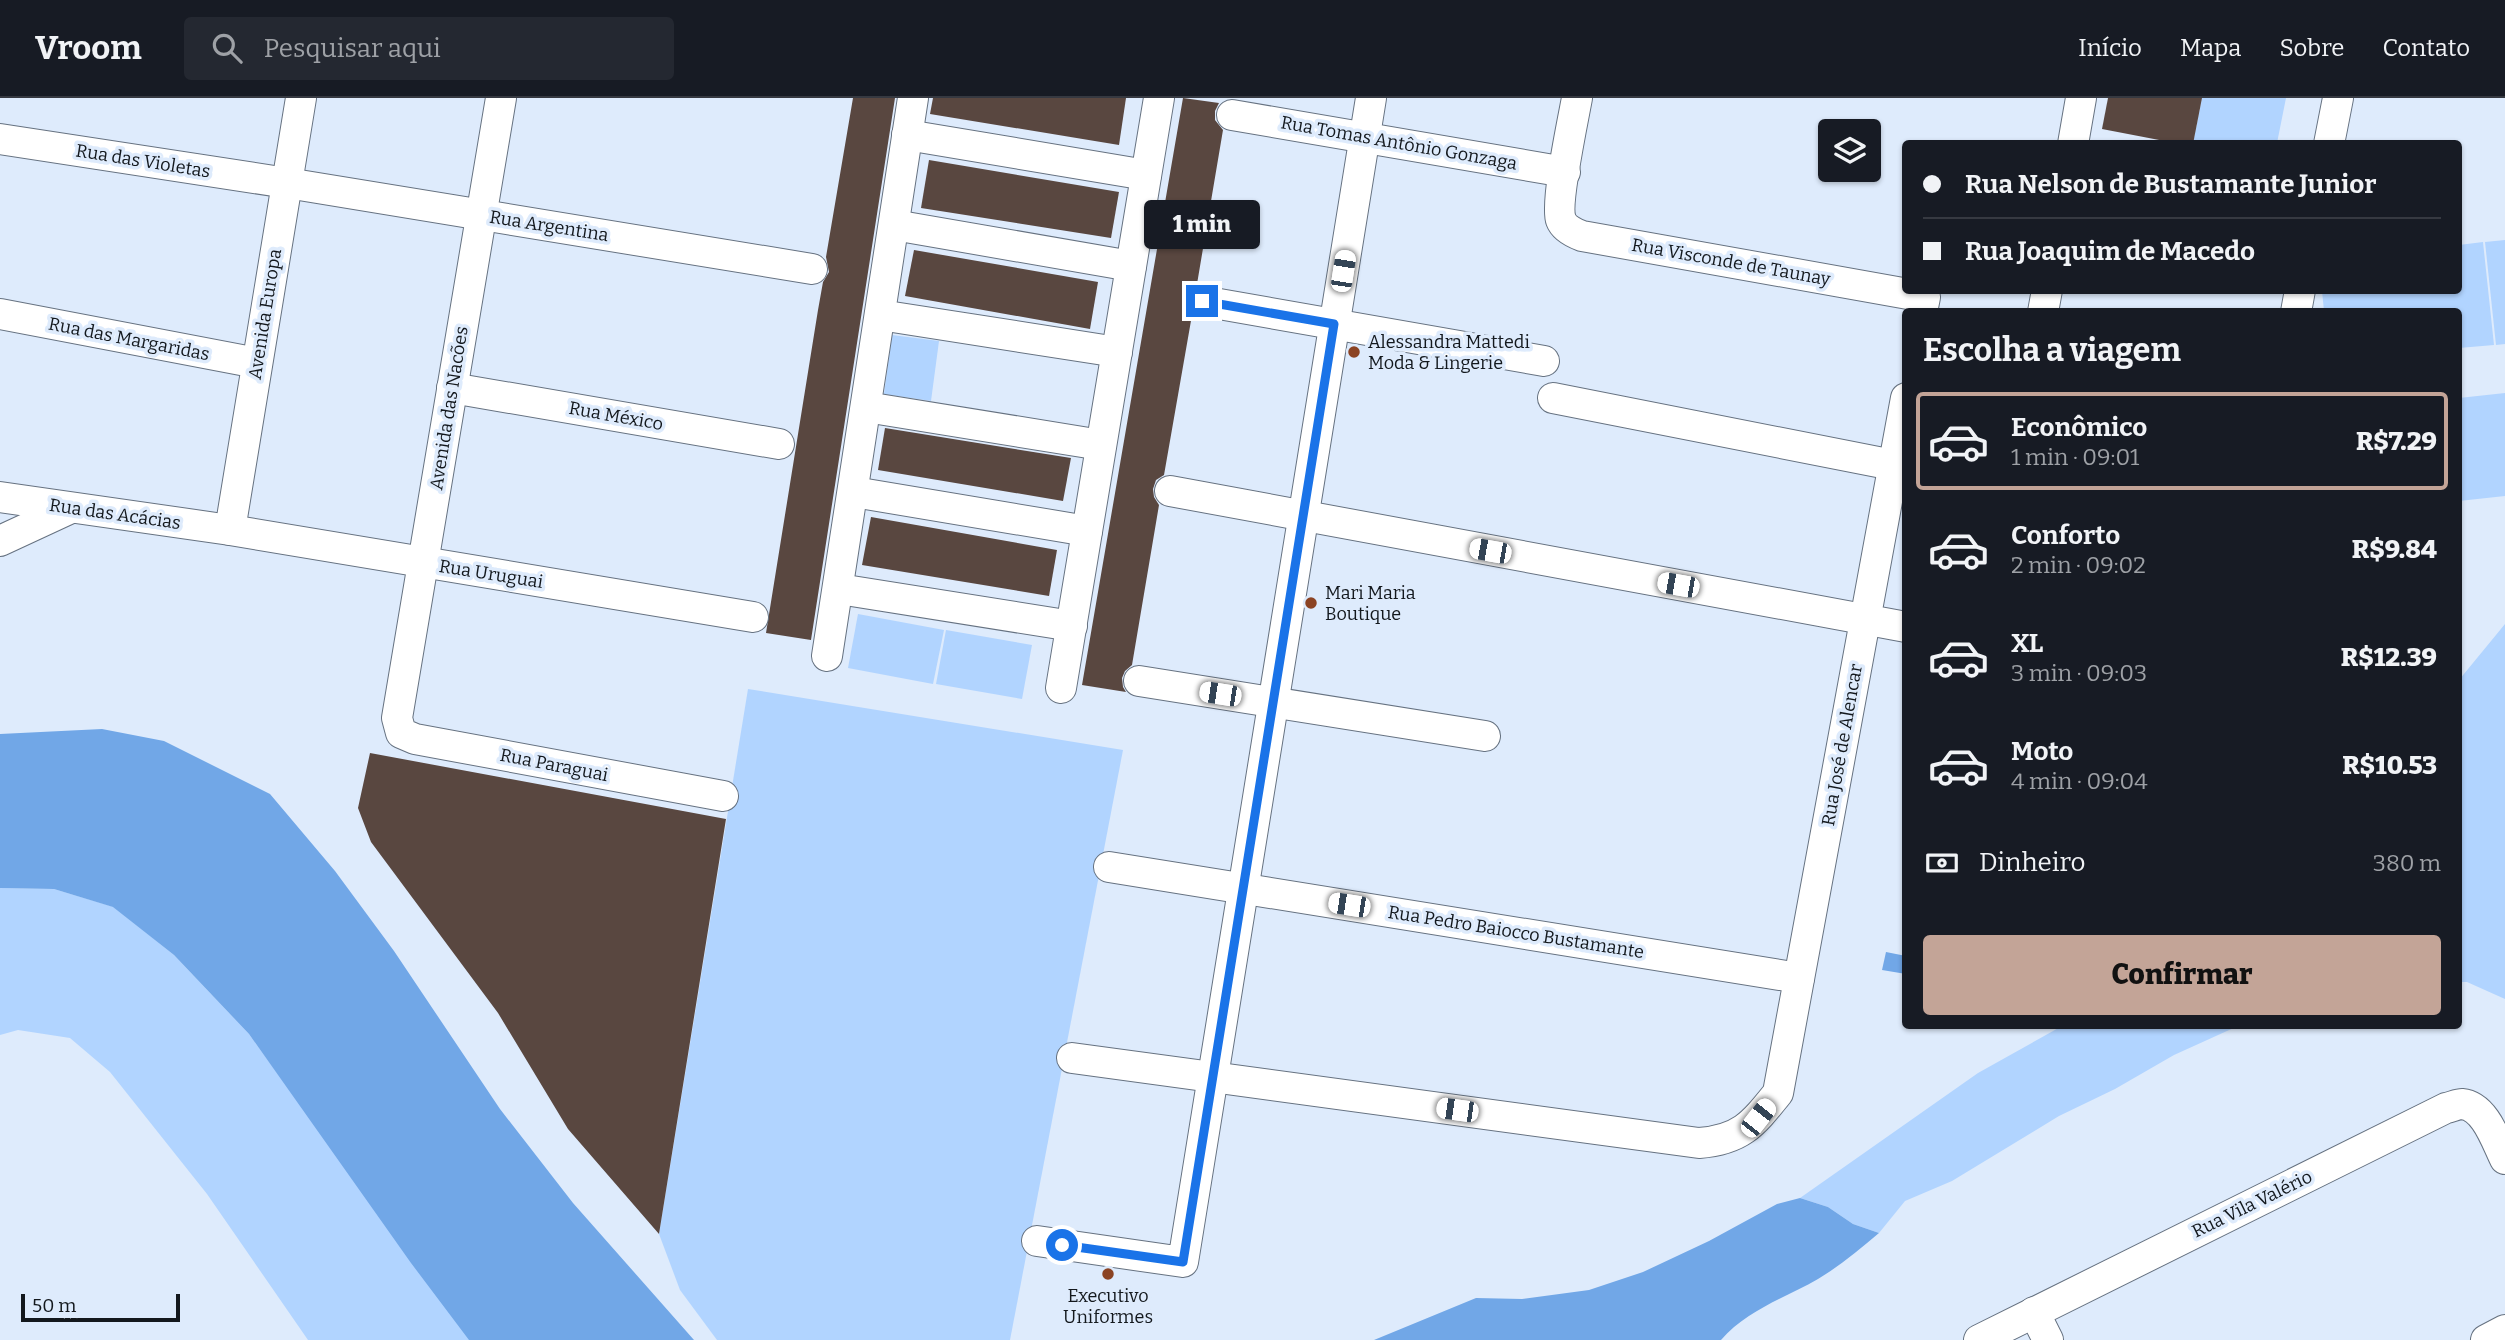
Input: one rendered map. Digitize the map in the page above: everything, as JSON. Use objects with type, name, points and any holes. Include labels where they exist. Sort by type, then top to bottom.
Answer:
[{"type":"street","name":"Avenida Europa","points":[[230,530],[301,98]]},
{"type":"street","name":"Avenida das Nacões","points":[[397,718],[500,98]]},
{"type":"street","points":[[827,656],[913,98]]},
{"type":"street","points":[[1061,688],[1159,98]]},
{"type":"street","points":[[1037,1241],[1183,1262],[1371,98]]},
{"type":"street","points":[[1565,172],[1577,98]]},
{"type":"street","points":[[2074,140],[2081,98]]},
{"type":"street","points":[[2330,140],[2339,98]]},
{"type":"street","name":"Rua Tomas Antônio Gonzaga","points":[[1232,115],[1565,172]]},
{"type":"street","points":[[907,135],[1146,175]]},
{"type":"street","name":"Rua das Violetas","points":[[0,139],[287,183]]},
{"type":"street","name":"Rua Visconde de Taunay","points":[[1565,172],[1560,202],[1561,220],[1571,231],[1583,236],[1923,304]]},
{"type":"street","name":"Rua Argentina","points":[[287,183],[812,269]]},
{"type":"street","points":[[894,225],[1131,266]]},
{"type":"street","points":[[1202,301],[1544,361]]},
{"type":"street","name":"Rua das Margaridas","points":[[0,314],[257,363]]},
{"type":"street","points":[[880,314],[1117,352]]},
{"type":"street","name":"Rua México","points":[[452,388],[779,444]]},
{"type":"street","points":[[1553,398],[1893,465]]},
{"type":"street","points":[[866,407],[1101,445]]},
{"type":"street","name":"Rua José de Alencar","points":[[1213,1077],[1699,1143],[1720,1142],[1740,1134],[1758,1118],[1778,1093],[1902,419]]},
{"type":"street","points":[[1170,491],[1902,626]]},
{"type":"street","points":[[854,492],[1087,531]]},
{"type":"street","name":"Rua das Acácias","points":[[0,497],[230,530]]},
{"type":"street","points":[[0,541],[69,509]]},
{"type":"street","name":"Rua Uruguai","points":[[230,530],[753,617]]},
{"type":"street","points":[[839,589],[1072,626]]},
{"type":"street","points":[[1139,681],[1485,736]]},
{"type":"street","name":"Rua Paraguai","points":[[397,718],[401,733],[415,739],[723,796]]},
{"type":"street","name":"Rua Pedro Baiocco Bustamante","points":[[1109,867],[1799,978]]},
{"type":"street","points":[[1072,1058],[1213,1077]]},
{"type":"street","name":"Rua Vila Valério","points":[[1979,1340],[2446,1108],[2461,1104],[2476,1109],[2486,1121],[2505,1159]]},
{"type":"street","points":[[2034,1312],[2048,1340]]},
{"type":"street","points":[[2486,1340],[2505,1330]]},
{"type":"shaded area","points":[[2202,98],[2286,98],[2278,140],[2194,140]]},
{"type":"shaded area","points":[[2505,240],[2505,344],[2496,345],[2485,242]]},
{"type":"shaded area","points":[[2483,242],[2494,345],[2462,348],[2462,308],[2324,308],[2322,294],[2462,294],[2462,245]]},
{"type":"shaded area","points":[[892,335],[939,341],[931,401],[884,394]]},
{"type":"shaded area","points":[[2505,393],[2505,496],[2462,501],[2462,398]]},
{"type":"shaded area","points":[[858,614],[944,630],[933,684],[848,668]]},
{"type":"shaded area","points":[[2505,624],[2505,999],[2462,982],[2462,676]]},
{"type":"shaded area","points":[[946,630],[1032,645],[1022,699],[936,684]]},
{"type":"shaded area","points":[[748,689],[1123,750],[1010,1340],[717,1340],[680,1290],[659,1234]]},
{"type":"shaded area","points":[[102,729],[164,741],[270,794],[335,871],[394,951],[500,1109],[573,1203],[694,1340],[469,1340],[411,1263],[249,1034],[174,955],[113,907],[54,889],[0,888],[0,734]]},
{"type":"shaded area","points":[[0,888],[54,889],[114,907],[174,955],[249,1034],[471,1340],[308,1340],[207,1194],[110,1072],[70,1038],[18,1030],[0,1035]]},
{"type":"shaded area","points":[[1886,952],[1902,955],[1902,973],[1882,970]]},
{"type":"shaded area","points":[[2057,1029],[2231,1029],[2174,1055],[2115,1089],[2059,1116],[1952,1181],[1905,1201],[1879,1233],[1853,1224],[1828,1207],[1800,1198],[1978,1073]]},
{"type":"shaded area","points":[[1800,1198],[1828,1207],[1853,1224],[1879,1233],[1834,1269],[1742,1320],[1721,1340],[1374,1340],[1476,1298],[1522,1299],[1589,1290],[1643,1272],[1709,1241],[1777,1204]]},
{"type":"building","points":[[853,98],[895,98],[811,640],[766,633],[818,310],[823,282],[829,272],[826,257]]},
{"type":"building","points":[[933,98],[1126,98],[1119,145],[930,114]]},
{"type":"building","points":[[1183,98],[1219,103],[1215,120],[1223,130],[1197,284],[1189,289],[1185,299],[1186,308],[1192,315],[1164,475],[1156,480],[1153,489],[1159,505],[1132,665],[1122,678],[1126,692],[1082,685]]},
{"type":"building","points":[[2108,98],[2202,98],[2194,140],[2159,140],[2102,129]]},
{"type":"building","points":[[929,160],[1119,192],[1111,238],[921,208]]},
{"type":"building","points":[[914,250],[1098,282],[1090,329],[905,296]]},
{"type":"building","points":[[885,428],[1071,458],[1063,501],[878,470]]},
{"type":"building","points":[[871,517],[1057,550],[1049,596],[862,565]]},
{"type":"building","points":[[370,753],[726,819],[659,1234],[568,1129],[498,1013],[371,842],[358,808]]},
{"type":"place","name":"Alessandra Mattedi Moda & Lingerie","points":[[1354,352]]},
{"type":"place","name":"Mari Maria Boutique","points":[[1311,603]]},
{"type":"place","name":"Executivo Uniformes","points":[[1108,1274]]},
{"type":"route","points":[[1062,1245],[1183,1262],[1334,324],[1202,301]]}]
